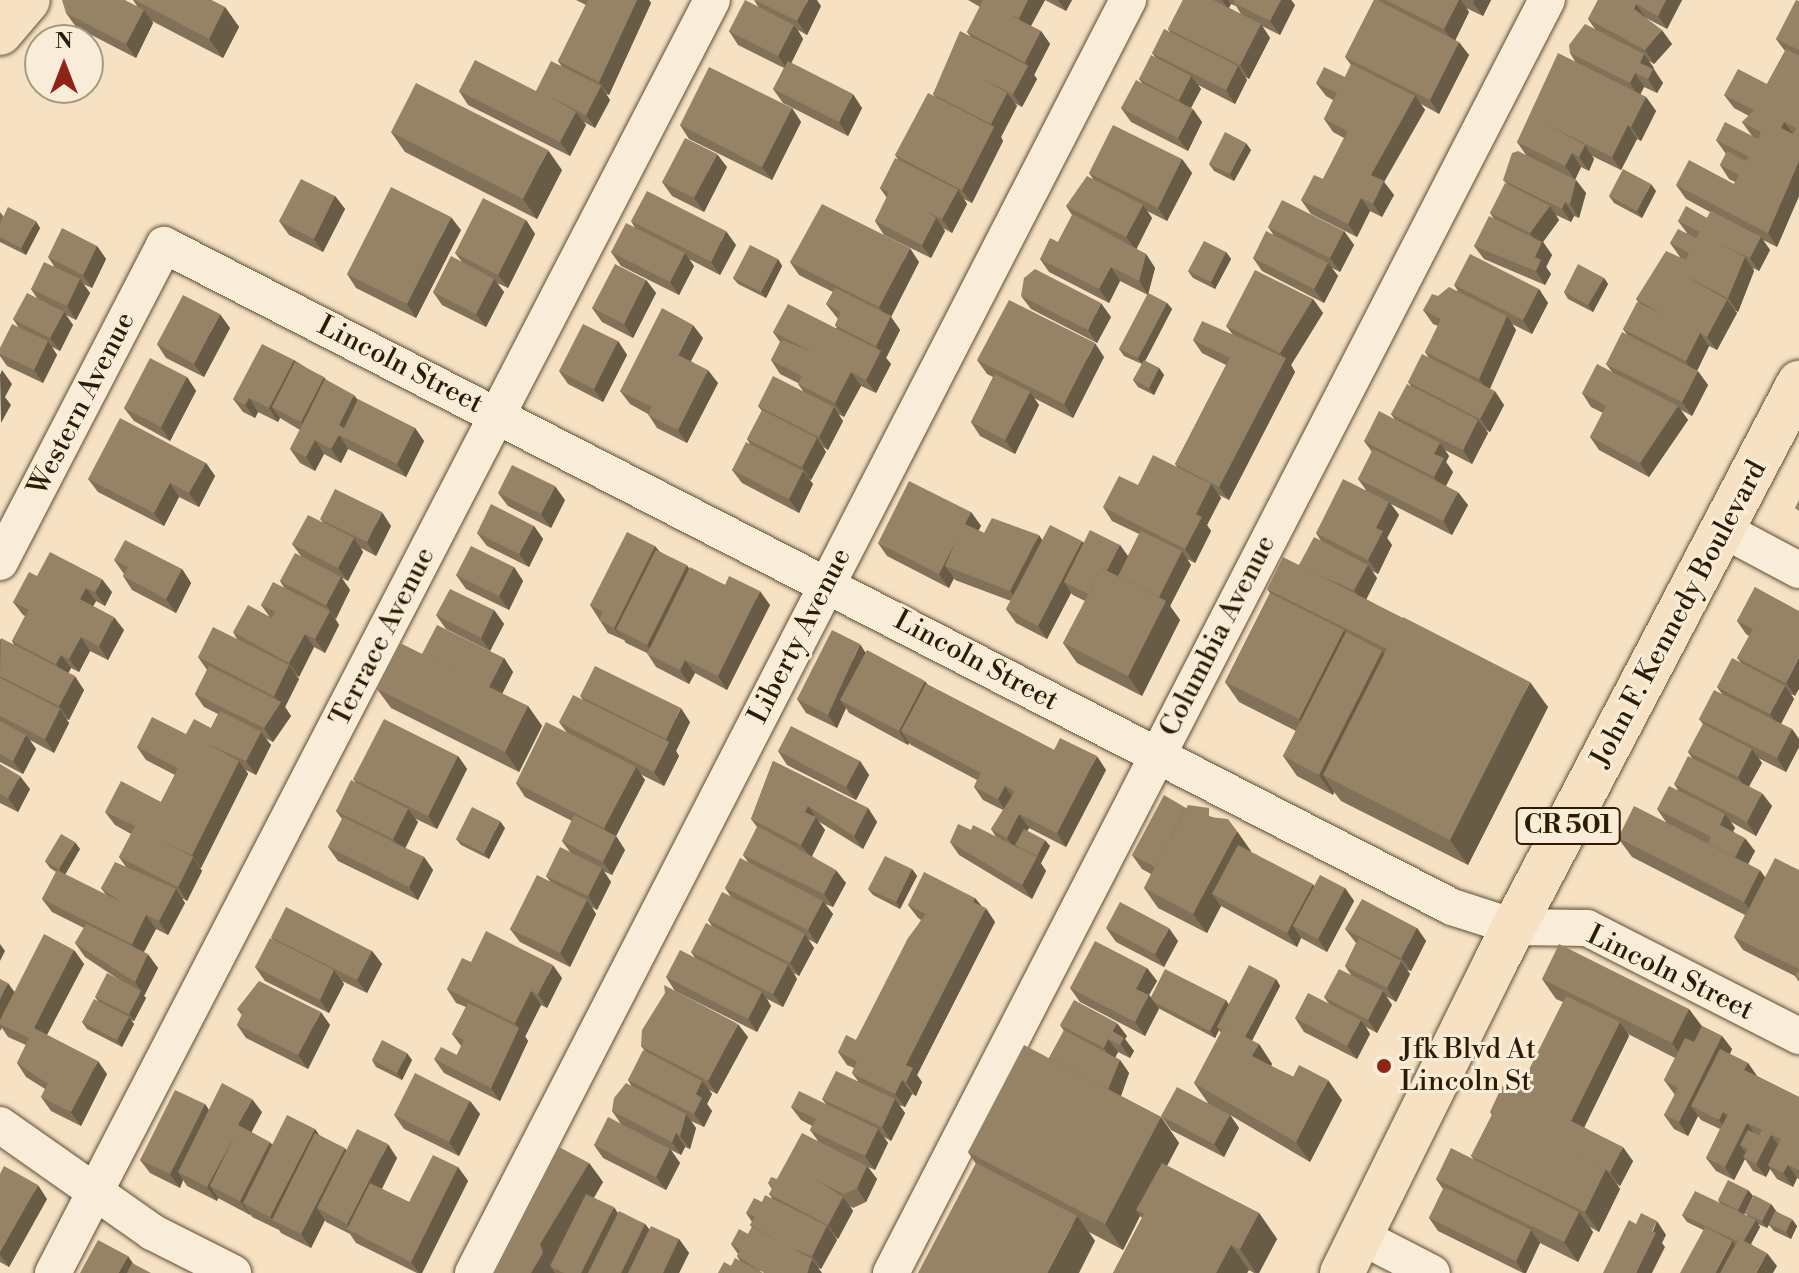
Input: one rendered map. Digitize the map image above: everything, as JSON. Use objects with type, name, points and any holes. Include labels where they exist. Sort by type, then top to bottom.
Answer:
[{"type":"main road","points":[[0,33],[28,0]]},
{"type":"main road","name":"John F. Kennedy Boulevard","points":[[1350,1254],[1514,927],[1799,383]]},
{"type":"street","name":"Terrace Avenue","points":[[53,1273],[712,0]]},
{"type":"street","name":"Liberty Avenue","points":[[473,1273],[1128,0]]},
{"type":"street","name":"Columbia Avenue","points":[[891,1273],[1547,0]]},
{"type":"street","name":"Lincoln Street","points":[[164,245],[828,583],[1452,907],[1514,927],[1587,928],[1799,1036]]},
{"type":"street","name":"Western Avenue","points":[[0,562],[164,245]]},
{"type":"street","points":[[1724,530],[1799,570]]},
{"type":"street","points":[[0,1125],[95,1193],[202,1262],[233,1273]]},
{"type":"street","points":[[1350,1254],[1432,1273]]},
{"type":"building","points":[[62,0],[125,0],[144,10],[126,44],[104,33],[104,24],[87,24],[66,13]]},
{"type":"building","points":[[135,0],[211,0],[225,7],[209,39]]},
{"type":"building","points":[[588,0],[637,0],[599,82],[558,61]]},
{"type":"building","points":[[745,0],[794,25],[778,56],[729,31]]},
{"type":"building","points":[[755,0],[808,0],[797,21]]},
{"type":"building","points":[[983,0],[1028,0],[1019,18],[1010,15],[1041,31],[1025,62],[967,32]]},
{"type":"building","points":[[1183,0],[1213,0],[1261,24],[1240,65],[1168,29]]},
{"type":"building","points":[[1235,0],[1281,0],[1270,21],[1234,3]]},
{"type":"building","points":[[1374,0],[1459,42],[1430,100],[1345,57]]},
{"type":"building","points":[[1386,0],[1459,0],[1444,29]]},
{"type":"building","points":[[1598,0],[1666,0],[1658,16],[1636,4],[1634,9],[1662,30],[1645,50],[1588,19]]},
{"type":"building","points":[[1796,0],[1799,1],[1799,50],[1776,39]]},
{"type":"building","points":[[1585,24],[1644,54],[1640,63],[1653,69],[1648,79],[1635,73],[1630,83],[1570,53],[1569,45]]},
{"type":"building","points":[[1164,29],[1238,66],[1226,90],[1152,53]]},
{"type":"building","points":[[960,31],[1028,66],[1013,94],[981,78],[1007,93],[991,124],[933,94]]},
{"type":"building","points":[[1786,49],[1799,56],[1799,161],[1768,233],[1676,185],[1689,160],[1734,184],[1739,175],[1720,165],[1727,151],[1746,161],[1749,157],[1716,140],[1725,122],[1758,139],[1761,132],[1742,122],[1754,110],[1724,95],[1738,69],[1767,84]],"holes":[[[1784,122],[1796,128],[1793,134],[1781,128]]]},
{"type":"building","points":[[1558,53],[1646,97],[1612,157],[1542,122],[1585,145],[1579,157],[1572,153],[1565,166],[1517,142]]},
{"type":"building","points":[[1151,55],[1191,76],[1179,100],[1139,79]]},
{"type":"building","points":[[475,60],[536,91],[551,61],[601,86],[586,115],[549,96],[576,112],[560,142],[459,91]]},
{"type":"building","points":[[788,61],[853,94],[839,122],[773,89]]},
{"type":"building","points":[[1351,64],[1415,96],[1371,175],[1384,181],[1373,204],[1361,198],[1348,224],[1301,200],[1314,175],[1323,179],[1348,131],[1324,119],[1337,93],[1316,83],[1324,67],[1345,77]]},
{"type":"building","points":[[709,67],[792,108],[762,167],[680,125]]},
{"type":"building","points":[[1136,80],[1193,109],[1178,138],[1121,108]]},
{"type":"building","points":[[416,83],[548,150],[523,199],[391,132]]},
{"type":"building","points":[[928,93],[994,127],[962,190],[895,155]]},
{"type":"building","points":[[1113,125],[1182,159],[1158,208],[1089,173]]},
{"type":"building","points":[[1225,132],[1246,143],[1230,174],[1209,164]]},
{"type":"building","points":[[685,138],[717,154],[694,198],[662,182]]},
{"type":"building","points":[[1518,151],[1576,180],[1570,204],[1565,202],[1562,209],[1503,180],[1512,153]]},
{"type":"building","points":[[895,158],[958,190],[942,219],[926,211],[936,218],[922,245],[875,221],[889,192],[880,188]]},
{"type":"building","points":[[1623,169],[1651,184],[1637,211],[1609,196]]},
{"type":"building","points":[[1087,176],[1143,205],[1126,237],[1066,206]]},
{"type":"building","points":[[301,179],[335,196],[314,239],[279,221]]},
{"type":"building","points":[[1505,183],[1550,206],[1530,233],[1490,213]]},
{"type":"building","points":[[391,187],[451,217],[407,304],[347,274]]},
{"type":"building","points":[[647,191],[726,231],[711,262],[631,221]]},
{"type":"building","points":[[483,198],[526,220],[498,275],[455,253]]},
{"type":"building","points":[[1282,200],[1344,231],[1330,258],[1268,227]]},
{"type":"building","points":[[822,204],[910,248],[879,307],[790,262]]},
{"type":"building","points":[[1686,206],[1707,218],[1711,211],[1761,237],[1750,258],[1718,243],[1745,257],[1728,298],[1684,275],[1727,300],[1707,337],[1700,333],[1686,361],[1623,329],[1637,302],[1664,315],[1636,299],[1666,251],[1686,260],[1689,253],[1670,243],[1678,229],[1696,238],[1700,232],[1678,221]]},
{"type":"building","points":[[8,207],[36,221],[21,248],[0,237],[0,224]]},
{"type":"building","points":[[1073,214],[1146,254],[1139,281],[1111,267],[1099,289],[1040,259],[1050,238],[1058,242]]},
{"type":"building","points":[[1489,216],[1542,242],[1535,257],[1541,260],[1536,271],[1474,246]]},
{"type":"building","points":[[626,223],[685,253],[670,282],[611,252]]},
{"type":"building","points":[[62,228],[97,246],[83,275],[48,257]]},
{"type":"building","points":[[1266,231],[1328,263],[1314,289],[1253,258]]},
{"type":"building","points":[[1204,241],[1226,252],[1211,282],[1188,271]]},
{"type":"building","points":[[750,245],[778,259],[761,292],[733,278]]},
{"type":"building","points":[[1470,254],[1539,289],[1523,320],[1454,285]]},
{"type":"building","points":[[451,256],[494,279],[476,314],[433,292]]},
{"type":"building","points":[[44,262],[80,279],[67,306],[31,289]]},
{"type":"building","points":[[615,264],[646,280],[624,324],[592,308]]},
{"type":"building","points":[[1578,264],[1604,278],[1588,305],[1564,292]]},
{"type":"building","points":[[1035,269],[1101,303],[1088,330],[1021,296],[1024,278]]},
{"type":"building","points":[[1255,270],[1313,299],[1280,353],[1226,326]]},
{"type":"building","points":[[1449,287],[1507,316],[1479,379],[1425,352],[1441,319],[1423,310],[1432,294],[1438,296]]},
{"type":"building","points":[[835,288],[891,316],[876,346],[835,325],[841,312],[826,304]]},
{"type":"building","points":[[27,293],[64,312],[50,338],[13,319]]},
{"type":"building","points":[[1148,293],[1167,303],[1138,358],[1119,349]]},
{"type":"building","points":[[183,295],[220,314],[194,364],[157,344]]},
{"type":"building","points":[[1009,300],[1095,343],[1064,404],[977,360]]},
{"type":"building","points":[[788,304],[881,351],[866,380],[851,372],[835,403],[798,384],[802,376],[771,360],[782,340],[813,352],[773,332]]},
{"type":"building","points":[[662,308],[693,325],[678,355],[708,370],[678,430],[648,415],[652,407],[620,391]]},
{"type":"building","points":[[1202,321],[1286,358],[1219,487],[1175,464],[1230,358],[1193,340]]},
{"type":"building","points":[[12,324],[48,341],[34,370],[0,354]]},
{"type":"building","points":[[583,324],[618,341],[594,389],[559,371]]},
{"type":"building","points":[[1622,332],[1698,371],[1682,402],[1606,364]]},
{"type":"building","points":[[262,344],[294,360],[269,408],[249,398],[245,405],[233,399]]},
{"type":"building","points":[[1422,354],[1495,391],[1480,419],[1408,382]]},
{"type":"building","points":[[150,358],[187,377],[161,427],[124,408]]},
{"type":"building","points":[[1144,360],[1159,368],[1149,388],[1133,380]]},
{"type":"building","points":[[295,362],[324,377],[301,422],[272,407]]},
{"type":"building","points":[[1597,364],[1678,406],[1640,463],[1590,437],[1606,406],[1582,393]]},
{"type":"building","points":[[995,374],[1030,392],[1005,440],[971,422]]},
{"type":"building","points":[[773,376],[834,407],[819,437],[758,406]]},
{"type":"building","points":[[325,379],[354,395],[339,425],[344,428],[358,399],[415,428],[397,464],[339,435],[331,449],[315,440],[306,457],[290,449]]},
{"type":"building","points":[[1407,384],[1478,420],[1463,450],[1391,414]]},
{"type":"building","points":[[762,410],[817,438],[802,467],[747,439]]},
{"type":"building","points":[[1379,411],[1440,443],[1434,454],[1444,458],[1434,477],[1364,441]]},
{"type":"building","points":[[120,418],[206,463],[189,493],[170,483],[154,513],[88,479]]},
{"type":"building","points":[[746,442],[803,471],[789,499],[732,470]]},
{"type":"building","points":[[1373,449],[1458,492],[1443,521],[1358,479]]},
{"type":"building","points":[[1153,455],[1211,484],[1196,514],[1202,517],[1185,549],[1103,507],[1119,476],[1138,485]]},
{"type":"building","points":[[512,465],[555,486],[541,514],[498,493]]},
{"type":"building","points":[[1343,479],[1389,502],[1376,528],[1383,531],[1368,560],[1316,533]]},
{"type":"building","points":[[909,481],[971,512],[965,524],[984,533],[992,518],[1039,535],[1010,591],[945,566],[957,539],[939,574],[878,543]]},
{"type":"building","points":[[335,489],[382,512],[367,542],[320,519]]},
{"type":"building","points":[[491,504],[534,526],[519,554],[477,533]]},
{"type":"building","points":[[308,515],[354,538],[338,568],[292,544]]},
{"type":"building","points":[[1050,525],[1082,541],[1038,626],[1006,609]]},
{"type":"building","points":[[1090,530],[1120,545],[1107,570],[1102,568],[1088,594],[1064,582]]},
{"type":"building","points":[[1141,531],[1182,551],[1159,597],[1118,576]]},
{"type":"building","points":[[627,532],[655,546],[614,628],[599,620],[603,612],[590,605]]},
{"type":"building","points":[[1314,537],[1368,565],[1354,590],[1299,565]]},
{"type":"building","points":[[125,540],[182,569],[166,599],[123,576],[128,567],[114,560]]},
{"type":"building","points":[[471,546],[514,567],[499,596],[456,575]]},
{"type":"building","points":[[656,550],[687,565],[647,645],[616,629]]},
{"type":"building","points":[[50,552],[102,579],[95,592],[86,588],[80,599],[114,617],[99,646],[81,637],[69,659],[61,655],[56,664],[12,641],[29,610],[13,602],[29,572],[37,576]]},
{"type":"building","points":[[295,553],[341,577],[326,605],[280,581]]},
{"type":"building","points":[[1283,557],[1403,618],[1387,649],[1267,589]]},
{"type":"building","points":[[690,567],[725,585],[729,576],[760,591],[718,676],[685,660],[680,670],[647,654]]},
{"type":"building","points":[[1102,568],[1166,601],[1128,676],[1063,643]]},
{"type":"building","points":[[273,582],[330,611],[315,639],[305,634],[289,663],[233,632],[248,605],[272,618],[275,612],[261,605]]},
{"type":"building","points":[[1755,587],[1799,611],[1799,657],[1786,683],[1737,658],[1753,629],[1737,621]]},
{"type":"building","points":[[450,589],[494,610],[481,638],[436,615]]},
{"type":"building","points":[[1270,593],[1344,630],[1299,719],[1225,682]]},
{"type":"building","points":[[1403,617],[1530,682],[1450,840],[1323,775]]},
{"type":"building","points":[[437,625],[504,658],[489,687],[422,654]]},
{"type":"building","points":[[213,627],[289,665],[274,696],[198,657]]},
{"type":"building","points":[[832,630],[860,644],[828,715],[797,699]]},
{"type":"building","points":[[1346,632],[1382,651],[1319,775],[1283,756]]},
{"type":"building","points":[[1,638],[75,676],[59,706],[0,676]]},
{"type":"building","points":[[400,643],[528,706],[505,752],[377,689]]},
{"type":"building","points":[[867,650],[925,681],[899,731],[840,700]]},
{"type":"building","points":[[1732,658],[1785,686],[1770,714],[1717,687]]},
{"type":"building","points":[[209,666],[281,702],[264,728],[195,694]]},
{"type":"building","points":[[595,666],[681,708],[666,739],[580,696]]},
{"type":"building","points":[[0,678],[60,709],[45,739],[0,716]]},
{"type":"building","points":[[926,684],[1054,750],[1060,738],[1097,756],[1057,833],[1019,814],[1007,838],[991,829],[1015,791],[1005,786],[998,799],[974,787],[981,773],[901,731]]},
{"type":"building","points":[[1714,690],[1792,729],[1777,758],[1699,719]]},
{"type":"building","points":[[573,695],[669,742],[654,772],[559,722]]},
{"type":"building","points":[[220,711],[261,732],[246,761],[203,742],[239,761],[192,855],[161,841],[193,857],[178,887],[119,857],[135,826],[105,812],[121,781],[161,802],[178,768],[137,747],[152,717],[186,734],[194,719],[211,728]]},
{"type":"building","points":[[384,719],[458,756],[428,816],[353,779]]},
{"type":"building","points":[[0,721],[26,735],[13,761],[0,754]]},
{"type":"building","points":[[546,722],[636,767],[604,828],[516,783]]},
{"type":"building","points":[[1703,724],[1752,749],[1738,777],[1688,752]]},
{"type":"building","points":[[791,726],[860,761],[846,787],[778,751]]},
{"type":"building","points":[[1688,756],[1762,793],[1747,822],[1674,784]]},
{"type":"building","points":[[773,761],[868,808],[854,836],[808,806],[805,812],[816,817],[801,845],[751,819]]},
{"type":"building","points":[[0,764],[20,776],[8,798],[0,794]]},
{"type":"building","points":[[351,780],[408,809],[393,839],[336,811]]},
{"type":"building","points":[[1669,786],[1725,814],[1720,825],[1745,838],[1735,857],[1708,843],[1711,837],[1657,809]]},
{"type":"building","points":[[1164,795],[1186,808],[1155,867],[1132,855]]},
{"type":"building","points":[[1188,805],[1209,808],[1209,817],[1228,819],[1237,831],[1193,914],[1144,888]]},
{"type":"building","points":[[1634,806],[1760,870],[1744,902],[1618,838]]},
{"type":"building","points":[[472,807],[500,821],[484,853],[456,839]]},
{"type":"building","points":[[574,815],[616,836],[603,862],[562,841]]},
{"type":"building","points":[[343,817],[424,857],[409,887],[328,847]]},
{"type":"building","points":[[958,824],[971,830],[973,825],[1037,857],[1022,885],[950,842]]},
{"type":"building","points":[[758,826],[836,870],[824,894],[743,855]]},
{"type":"building","points":[[1024,829],[1045,840],[1037,856],[1015,845]]},
{"type":"building","points":[[61,834],[75,842],[59,869],[45,861]]},
{"type":"building","points":[[1238,845],[1313,884],[1287,933],[1212,894]]},
{"type":"building","points":[[560,847],[602,868],[588,896],[546,876]]},
{"type":"building","points":[[885,856],[912,869],[896,902],[868,889]]},
{"type":"building","points":[[740,858],[823,901],[808,930],[725,888]]},
{"type":"building","points":[[1775,858],[1799,870],[1799,969],[1734,937]]},
{"type":"building","points":[[115,862],[176,889],[159,921],[146,915],[132,944],[42,899],[57,870],[121,902],[101,888]]},
{"type":"building","points":[[924,872],[975,898],[973,902],[986,908],[906,1065],[913,1068],[895,1094],[852,1073],[857,1061],[838,1052],[846,1035],[856,1040],[908,938],[926,914],[908,905]]},
{"type":"building","points":[[537,875],[587,900],[560,953],[510,929]]},
{"type":"building","points":[[1320,875],[1345,888],[1318,939],[1293,926]]},
{"type":"building","points":[[722,892],[805,934],[790,963],[708,920]]},
{"type":"building","points":[[1362,899],[1417,928],[1401,958],[1345,929]]},
{"type":"building","points":[[1120,902],[1169,928],[1155,954],[1106,928]]},
{"type":"building","points":[[286,907],[372,951],[357,980],[271,937]]},
{"type":"building","points":[[706,923],[788,965],[773,994],[691,952]]},
{"type":"building","points":[[86,924],[148,954],[135,982],[75,943]]},
{"type":"building","points":[[486,931],[553,965],[538,994],[531,991],[515,1023],[447,989],[462,958],[471,962]]},
{"type":"building","points":[[44,934],[74,950],[34,1028],[98,1061],[71,1112],[41,1097],[48,1084],[17,1063],[29,1038],[0,1024]]},
{"type":"building","points":[[270,938],[334,970],[320,1000],[255,967]]},
{"type":"building","points":[[1359,938],[1401,961],[1387,988],[1345,966]]},
{"type":"building","points":[[1095,941],[1147,968],[1136,989],[1149,995],[1135,1022],[1070,988]]},
{"type":"building","points":[[1559,944],[1689,1009],[1672,1043],[1542,979]]},
{"type":"building","points":[[680,950],[762,992],[748,1019],[666,977]]},
{"type":"building","points":[[1249,965],[1276,979],[1245,1037],[1224,1026],[1222,1030],[1217,1027]]},
{"type":"building","points":[[1165,969],[1226,1000],[1210,1031],[1154,1002],[1151,997]]},
{"type":"building","points":[[1339,969],[1383,991],[1368,1020],[1324,997]]},
{"type":"building","points":[[107,973],[141,991],[129,1014],[95,997]]},
{"type":"building","points":[[0,979],[8,983],[0,999]]},
{"type":"building","points":[[259,981],[321,1012],[298,1055],[237,1025],[243,1012],[237,1009]]},
{"type":"building","points":[[664,985],[738,1024],[708,1081],[641,1046],[642,1030],[665,993]]},
{"type":"building","points":[[1308,993],[1361,1020],[1347,1046],[1295,1018]]},
{"type":"building","points":[[1566,996],[1620,1022],[1571,1121],[1623,1147],[1610,1172],[1490,1112],[1502,1086],[1517,1094]]},
{"type":"building","points":[[94,999],[129,1017],[117,1040],[82,1022]]},
{"type":"building","points":[[1074,1000],[1117,1023],[1112,1031],[1124,1038],[1120,1045],[1108,1039],[1104,1048],[1060,1025]]},
{"type":"building","points":[[468,1003],[519,1028],[491,1088],[434,1059],[441,1047],[457,1055],[464,1040],[452,1034]]},
{"type":"building","points":[[1224,1026],[1259,1044],[1252,1056],[1293,1077],[1299,1065],[1328,1080],[1296,1142],[1194,1083]]},
{"type":"building","points":[[1702,1026],[1722,1036],[1679,1122],[1664,1115],[1678,1088],[1664,1080],[1685,1038],[1694,1042]]},
{"type":"building","points":[[1064,1030],[1120,1060],[1108,1089],[1049,1058]]},
{"type":"building","points":[[382,1040],[407,1053],[397,1073],[372,1060]]},
{"type":"building","points":[[1024,1045],[1161,1117],[1105,1224],[968,1152]]},
{"type":"building","points":[[1720,1049],[1748,1063],[1744,1070],[1799,1097],[1799,1170],[1788,1165],[1783,1173],[1768,1165],[1781,1139],[1771,1135],[1756,1164],[1743,1157],[1748,1149],[1740,1145],[1748,1130],[1759,1135],[1762,1130],[1747,1123],[1725,1167],[1706,1158],[1728,1114],[1723,1112],[1719,1120],[1691,1106]]},
{"type":"building","points":[[643,1050],[702,1081],[696,1094],[702,1098],[694,1114],[628,1080]]},
{"type":"building","points":[[836,1071],[895,1099],[882,1127],[822,1099]]},
{"type":"building","points":[[415,1073],[470,1101],[449,1142],[394,1115]]},
{"type":"building","points":[[222,1083],[252,1099],[238,1125],[270,1142],[240,1201],[210,1186],[235,1135],[207,1187],[178,1172]]},
{"type":"building","points":[[626,1083],[686,1114],[680,1136],[676,1133],[672,1142],[612,1111],[614,1098]]},
{"type":"building","points":[[1177,1087],[1230,1115],[1214,1144],[1161,1116]]},
{"type":"building","points":[[175,1090],[205,1104],[170,1174],[140,1160]]},
{"type":"building","points":[[799,1091],[878,1129],[865,1156],[810,1130],[816,1119],[791,1107]]},
{"type":"building","points":[[1493,1113],[1606,1169],[1585,1212],[1471,1156]]},
{"type":"building","points":[[287,1115],[315,1129],[270,1217],[243,1203]]},
{"type":"building","points":[[608,1117],[670,1149],[656,1177],[594,1145]]},
{"type":"building","points":[[357,1129],[388,1144],[347,1224],[317,1208]]},
{"type":"building","points":[[315,1133],[345,1148],[301,1234],[272,1220]]},
{"type":"building","points":[[802,1133],[867,1166],[857,1188],[844,1194],[816,1180],[843,1197],[828,1225],[769,1194],[773,1187],[768,1183],[771,1177],[777,1179]]},
{"type":"building","points":[[559,1147],[589,1163],[540,1244],[543,1253],[531,1273],[495,1273]]},
{"type":"building","points":[[1451,1148],[1579,1212],[1564,1242],[1436,1179]]},
{"type":"building","points":[[433,1155],[458,1167],[411,1262],[347,1229],[370,1183],[409,1202]]},
{"type":"building","points":[[976,1163],[1077,1216],[1047,1273],[918,1273]]},
{"type":"building","points":[[1162,1163],[1259,1213],[1240,1249],[1231,1245],[1216,1273],[1113,1273],[1144,1214],[1136,1210]]},
{"type":"building","points":[[4,1166],[38,1185],[0,1252],[0,1174]]},
{"type":"building","points":[[1728,1180],[1748,1190],[1738,1210],[1718,1200]]},
{"type":"building","points":[[1444,1187],[1531,1230],[1516,1261],[1429,1218]]},
{"type":"building","points":[[1695,1191],[1756,1220],[1744,1240],[1739,1238],[1737,1241],[1682,1215]]},
{"type":"building","points":[[586,1194],[614,1207],[581,1273],[564,1273],[550,1266]]},
{"type":"building","points":[[765,1195],[827,1226],[812,1256],[789,1247],[812,1259],[807,1273],[764,1273],[737,1256],[740,1250],[731,1244],[739,1229],[748,1234],[752,1227],[784,1244],[750,1225],[755,1217],[746,1213],[754,1198],[762,1202]]},
{"type":"building","points":[[1754,1195],[1771,1204],[1762,1221],[1745,1213]]},
{"type":"building","points":[[619,1211],[645,1224],[621,1273],[588,1273]]},
{"type":"building","points":[[1775,1211],[1792,1219],[1786,1232],[1769,1224]]},
{"type":"building","points":[[1641,1213],[1657,1221],[1652,1231],[1656,1233],[1636,1273],[1603,1273],[1629,1220],[1636,1224]]},
{"type":"building","points":[[651,1226],[679,1239],[663,1273],[628,1273]]},
{"type":"building","points":[[1705,1227],[1732,1241],[1715,1273],[1680,1273]]},
{"type":"building","points":[[1739,1238],[1767,1253],[1756,1273],[1720,1273]]},
{"type":"building","points":[[98,1240],[128,1256],[118,1273],[80,1273]]},
{"type":"building","points":[[735,1258],[763,1273],[718,1273],[724,1262],[731,1266]]},
{"type":"building","points":[[132,1263],[151,1273],[127,1273]]},
{"type":"place","name":"Jfk Blvd At Lincoln St","points":[[1384,1066]]}]
